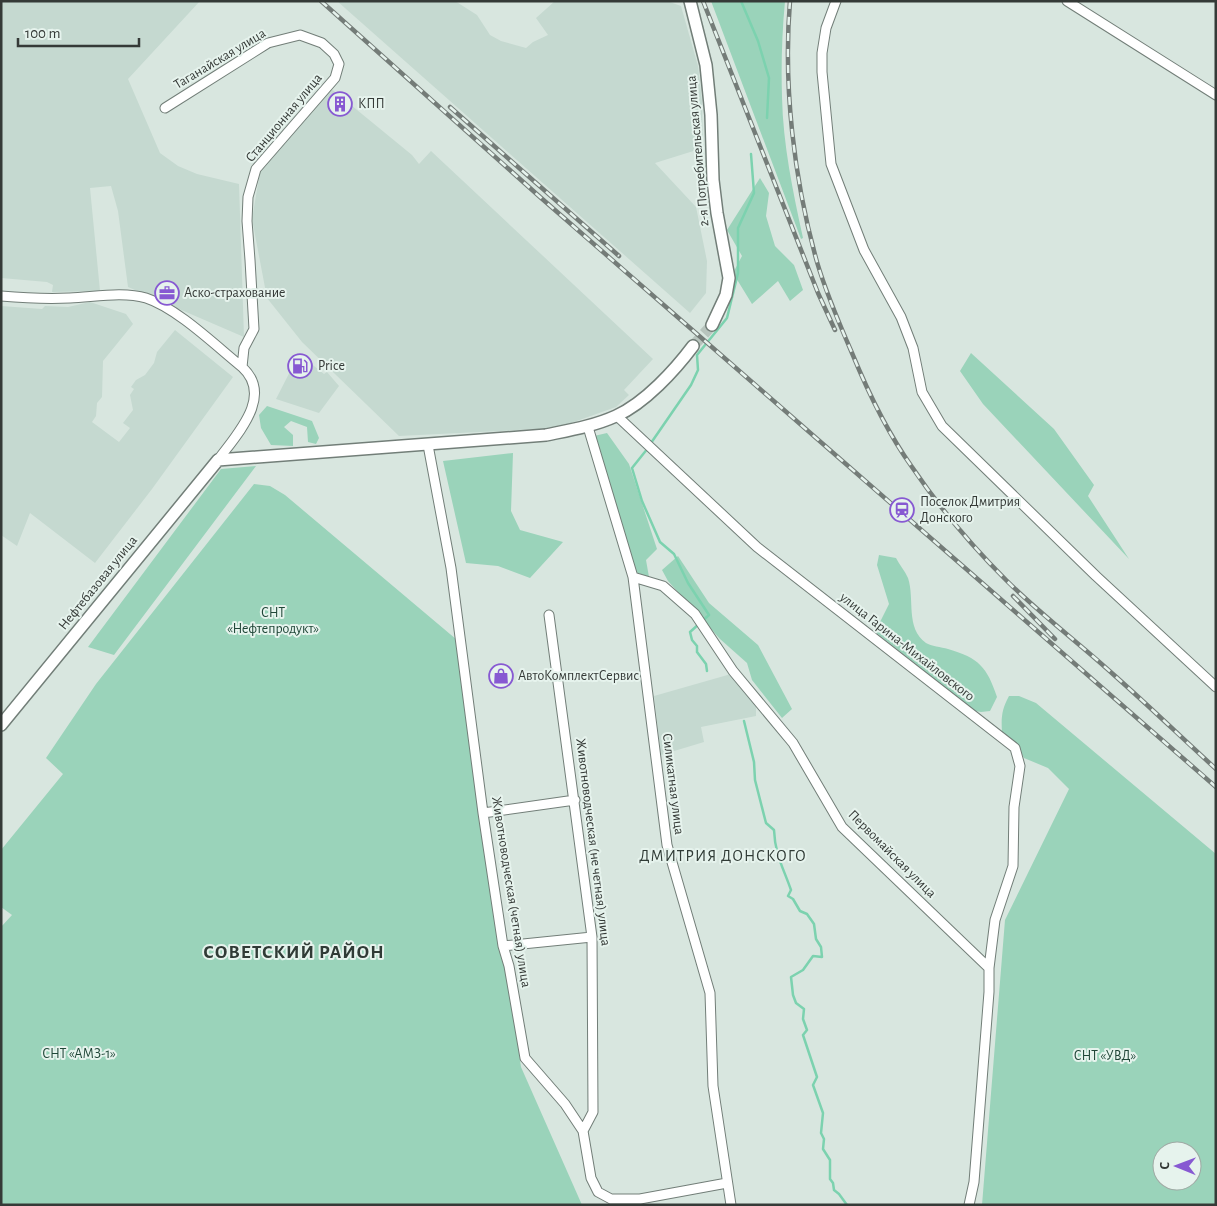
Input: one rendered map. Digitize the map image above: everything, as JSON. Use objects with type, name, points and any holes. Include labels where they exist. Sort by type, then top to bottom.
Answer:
[{"type":"street","name":"2-я Потребительская улица","points":[[690,1],[706,65],[711,116],[714,188],[729,278],[726,295],[712,325]]},
{"type":"street","points":[[836,1],[826,28],[822,53],[822,72],[831,164],[864,250],[901,317],[913,348],[922,392],[928,405],[942,426],[1096,576],[1216,687]]},
{"type":"street","points":[[1067,1],[1216,95]]},
{"type":"street","name":"Таганайская улица","points":[[165,108],[268,43],[300,35],[322,43],[334,54],[339,64]]},
{"type":"street","name":"Станционная улица","points":[[242,367],[244,348],[254,330],[247,221],[248,197],[256,169],[335,78],[339,64]]},
{"type":"street","points":[[1,296],[52,298],[130,295],[156,302],[180,317],[242,367],[254,382],[253,403],[244,424],[218,460]]},
{"type":"street","points":[[218,460],[546,435],[588,426],[617,416],[640,401],[660,383],[694,346]]},
{"type":"street","name":"улица Гарина-Михайловского","points":[[617,416],[757,547],[1015,748],[1020,766],[1014,807],[1013,866],[995,920],[988,968]]},
{"type":"street","name":"Силикатная улица","points":[[588,426],[633,577],[668,845],[710,994],[713,1086],[732,1205]]},
{"type":"street","name":"Животноводческая (четная) улица","points":[[428,445],[451,568],[503,946],[509,966],[525,1058],[565,1104],[583,1131],[591,1178],[598,1192],[611,1199],[640,1199],[728,1183]]},
{"type":"street","name":"Нефтебазовая улица","points":[[1,725],[218,460]]},
{"type":"street","name":"Первомайская улица","points":[[633,577],[663,586],[695,614],[733,671],[793,743],[842,827],[988,968]]},
{"type":"street","name":"Животноводческая (не четная) улица","points":[[549,615],[592,937],[592,1112],[583,1131]]},
{"type":"street","points":[[484,813],[575,800]]},
{"type":"street","points":[[503,946],[592,937]]},
{"type":"street","points":[[969,1205],[974,1182],[989,992],[988,968]]},
{"type":"shaded area","points":[[1,1],[200,1],[128,79],[160,153],[178,166],[197,174],[239,184],[244,337],[128,287],[118,211],[111,186],[90,188],[100,291],[52,292],[53,285],[47,282],[1,278]]},
{"type":"shaded area","points":[[337,1],[455,1],[477,15],[490,35],[501,41],[526,48],[533,42],[548,35],[536,18],[555,1],[667,1],[681,6],[698,66],[702,101],[703,148],[655,163],[696,207],[707,261],[706,293],[690,313]]},
{"type":"shaded area","points":[[329,87],[412,155],[419,164],[431,151],[653,359],[624,390],[629,395],[616,407],[557,428],[399,436],[302,342],[267,298],[252,219],[261,166]]},
{"type":"shaded area","points":[[90,302],[126,314],[133,324],[103,361],[102,397],[97,403],[96,416],[92,422],[119,442],[130,428],[123,423],[133,410],[130,395],[134,389],[131,387],[136,380],[145,375],[154,363],[157,352],[175,330],[233,377],[152,489],[95,563],[30,513],[17,546],[1,535],[1,306],[42,309],[45,306],[68,307]]},
{"type":"shaded area","points":[[299,354],[324,374],[327,372],[339,386],[319,413],[276,399]]},
{"type":"shaded area","points":[[731,674],[756,702],[756,716],[701,727],[704,742],[661,755],[654,696]]},
{"type":"green space","points":[[711,1],[785,1],[782,61],[784,133],[803,238],[801,239]]},
{"type":"green space","points":[[760,178],[769,193],[766,216],[775,246],[794,265],[803,290],[790,301],[778,281],[752,304],[733,273],[742,256],[727,230]]},
{"type":"green space","points":[[971,353],[1054,429],[1094,485],[1088,496],[1129,559],[983,404],[960,371]]},
{"type":"green space","points":[[267,406],[312,421],[319,438],[316,444],[308,442],[307,427],[291,421],[284,427],[293,435],[293,446],[271,445],[261,428],[259,415]]},
{"type":"green space","points":[[607,433],[629,464],[657,549],[646,560],[649,577],[635,572],[594,436]]},
{"type":"green space","points":[[513,453],[511,511],[520,530],[563,542],[530,578],[498,566],[466,563],[443,461]]},
{"type":"green space","points":[[256,466],[114,655],[88,647],[221,469]]},
{"type":"green space","points":[[254,484],[270,486],[285,495],[463,645],[521,1067],[582,1205],[1,1205],[1,927],[12,915],[1,907],[1,850],[63,774],[46,758],[96,684]]},
{"type":"green space","points":[[879,555],[896,558],[907,575],[910,586],[913,621],[919,637],[928,644],[967,656],[985,671],[997,697],[990,711],[975,711],[875,632],[889,604],[877,565]]},
{"type":"green space","points":[[678,556],[709,603],[758,645],[792,709],[782,718],[752,680],[747,663],[720,639],[668,581],[662,570]]},
{"type":"green space","name":"СНТ «УВД»","points":[[1009,696],[1019,696],[1036,703],[1216,854],[1216,1205],[982,1205],[1005,920],[1069,789],[1048,768],[1024,758],[1015,742],[1002,732],[1002,713]]},
{"type":"waterway","points":[[741,1],[758,41],[769,78],[767,118]]},
{"type":"waterway","points":[[651,443],[691,385],[698,370],[697,355],[727,318],[738,273],[738,228],[754,193],[751,154]]},
{"type":"waterway","points":[[648,448],[632,468],[642,501],[660,542],[674,554],[688,583],[709,615],[690,632],[692,640],[697,646],[697,652],[706,664],[707,671]]},
{"type":"waterway","points":[[744,721],[754,762],[755,780],[766,823],[774,830],[778,854],[791,890],[788,896],[793,899],[800,911],[807,914],[814,924],[816,939],[821,947],[822,957],[813,956],[803,970],[791,977],[796,1003],[804,1009],[803,1019],[807,1030],[803,1035],[817,1077],[813,1085],[823,1113],[821,1133],[824,1139],[823,1149],[830,1160],[830,1179],[834,1190],[847,1205]]},
{"type":"tunnel","points":[[693,346],[712,325]]},
{"type":"railway","points":[[321,1],[540,197],[1216,787]]},
{"type":"railway","points":[[703,1],[818,293],[835,330]]},
{"type":"railway","points":[[790,1],[788,33],[789,99],[792,133],[809,231],[817,262],[833,308],[886,426],[933,497],[993,567],[1032,605],[1114,675],[1216,769]]},
{"type":"railway","points":[[450,107],[619,256]]},
{"type":"railway","points":[[1013,596],[1055,639]]},
{"type":"place","name":"КПП","points":[[340,104]]},
{"type":"place","name":"Аско-страхование","points":[[167,293]]},
{"type":"place","name":"Price","points":[[300,366]]},
{"type":"place","name":"Поселок Дмитрия Донского","points":[[902,510]]},
{"type":"place","name":"АвтоКомплектСервис","points":[[501,676]]},
{"type":"district","name":"ДМИТРИЯ ДОНСКОГО","points":[[723,856]]},
{"type":"district","name":"СОВЕТСКИЙ РАЙОН","points":[[294,952]]},
{"type":"park label","name":"СНТ «Нефтепродукт»","points":[[273,622]]},
{"type":"park label","name":"СНТ «АМЗ-1»","points":[[79,1054]]}]
